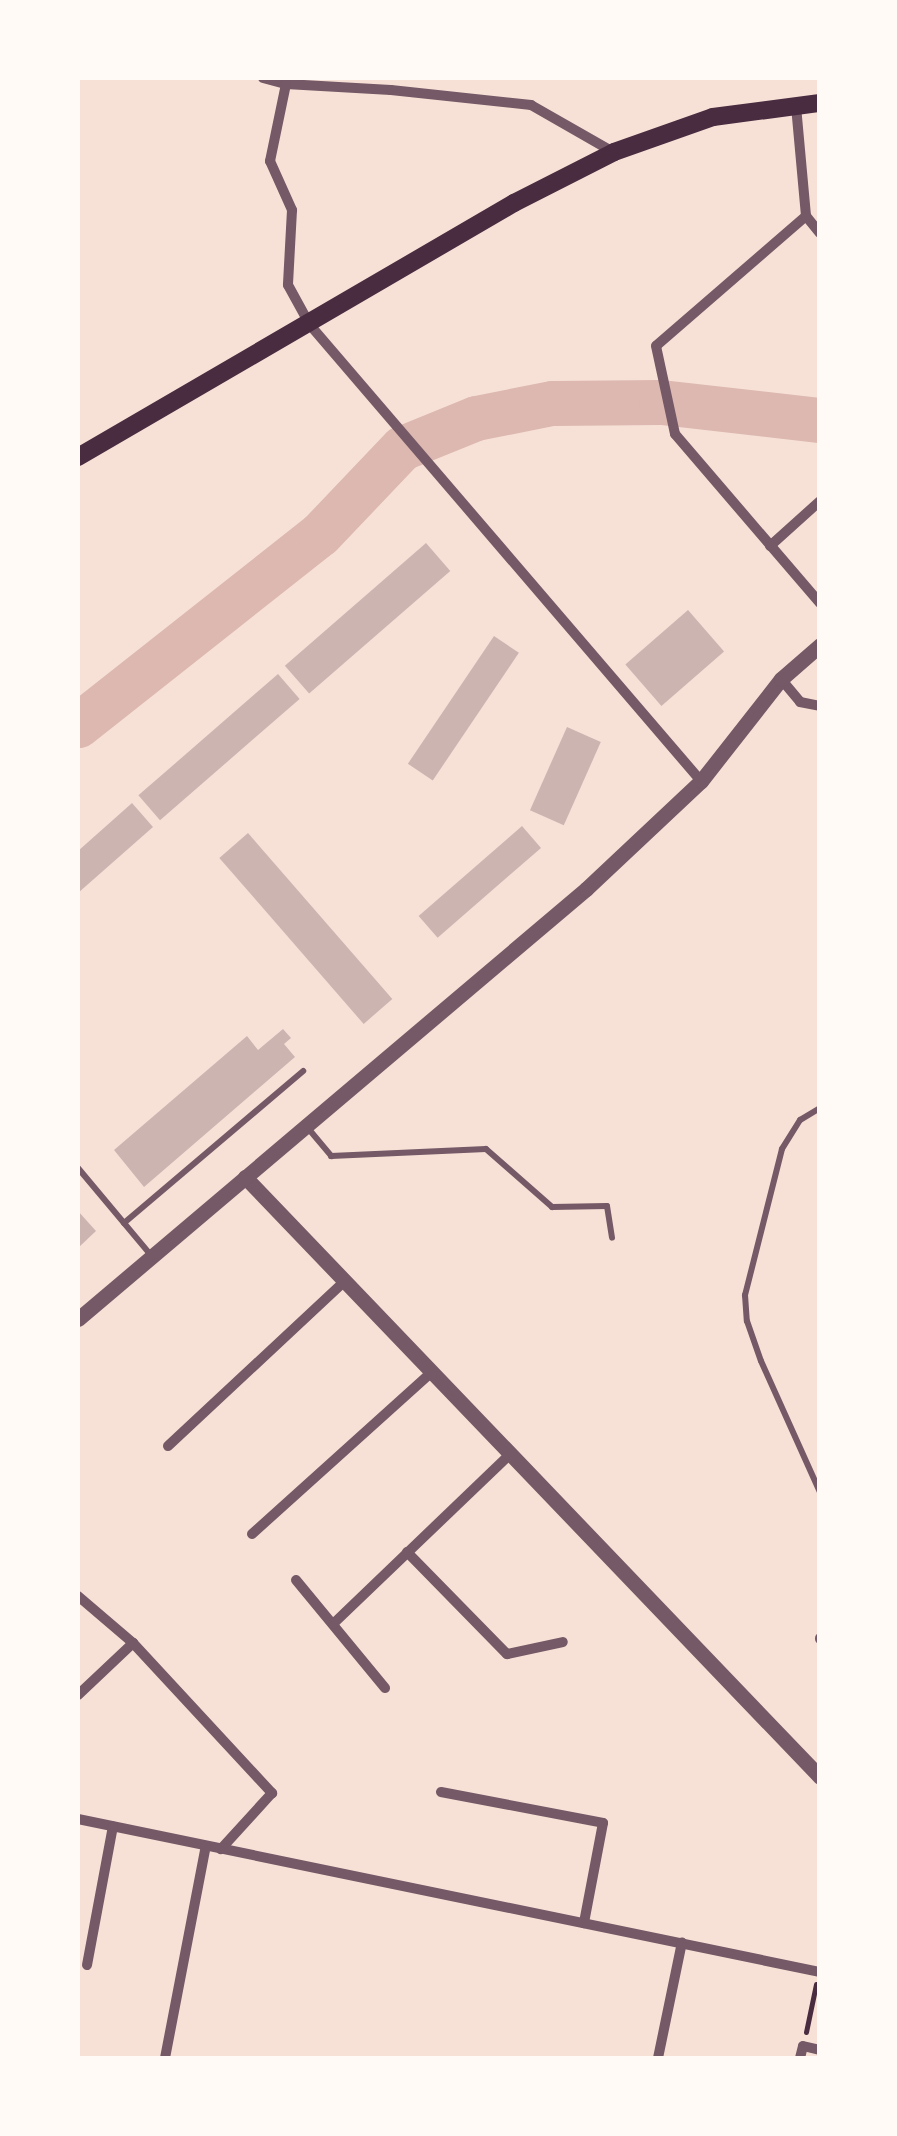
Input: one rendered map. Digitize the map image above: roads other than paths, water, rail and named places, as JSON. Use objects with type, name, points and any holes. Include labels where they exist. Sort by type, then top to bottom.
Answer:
[{"type":"main road","points":[[78,457],[310,326],[514,203],[614,152],[713,117],[820,104]]},
{"type":"street","points":[[263,78],[286,84],[392,90],[532,105],[614,152]]},
{"type":"street","points":[[286,84],[270,162],[292,210],[288,286],[310,326],[701,781]]},
{"type":"street","points":[[796,106],[806,216],[820,232]]},
{"type":"street","points":[[806,216],[656,346],[675,434],[820,603]]},
{"type":"street","points":[[770,546],[820,502]]},
{"type":"street","points":[[78,1319],[150,1254],[586,889],[701,781],[781,679],[820,645]]},
{"type":"street","points":[[781,679],[800,702],[820,706]]},
{"type":"street","points":[[245,1177],[820,1776]]},
{"type":"street","points":[[168,1446],[344,1281]]},
{"type":"street","points":[[252,1534],[432,1372]]},
{"type":"street","points":[[332,1624],[510,1454]]},
{"type":"street","points":[[407,1552],[507,1654],[563,1642]]},
{"type":"street","points":[[296,1580],[385,1688]]},
{"type":"street","points":[[78,1596],[133,1642],[272,1793],[222,1849]]},
{"type":"street","points":[[78,1695],[133,1642]]},
{"type":"street","points":[[441,1792],[604,1823],[584,1923]]},
{"type":"street","points":[[78,1819],[819,1972]]},
{"type":"street","points":[[87,1965],[113,1826]]},
{"type":"street","points":[[165,2058],[206,1846]]},
{"type":"street","points":[[658,2058],[682,1942]]},
{"type":"street","points":[[802,2052],[820,2050]]},
{"type":"lane","points":[[124,1223],[303,1071]]},
{"type":"lane","points":[[820,1108],[800,1120],[782,1149],[745,1295],[746,1322],[760,1361],[820,1492]]},
{"type":"lane","points":[[306,1126],[332,1156],[486,1149],[552,1208],[607,1206],[612,1238]]},
{"type":"lane","points":[[78,1168],[150,1254]]},
{"type":"waterway","points":[[78,725],[320,534],[402,448],[476,418],[552,403],[661,402],[820,420]]}]
